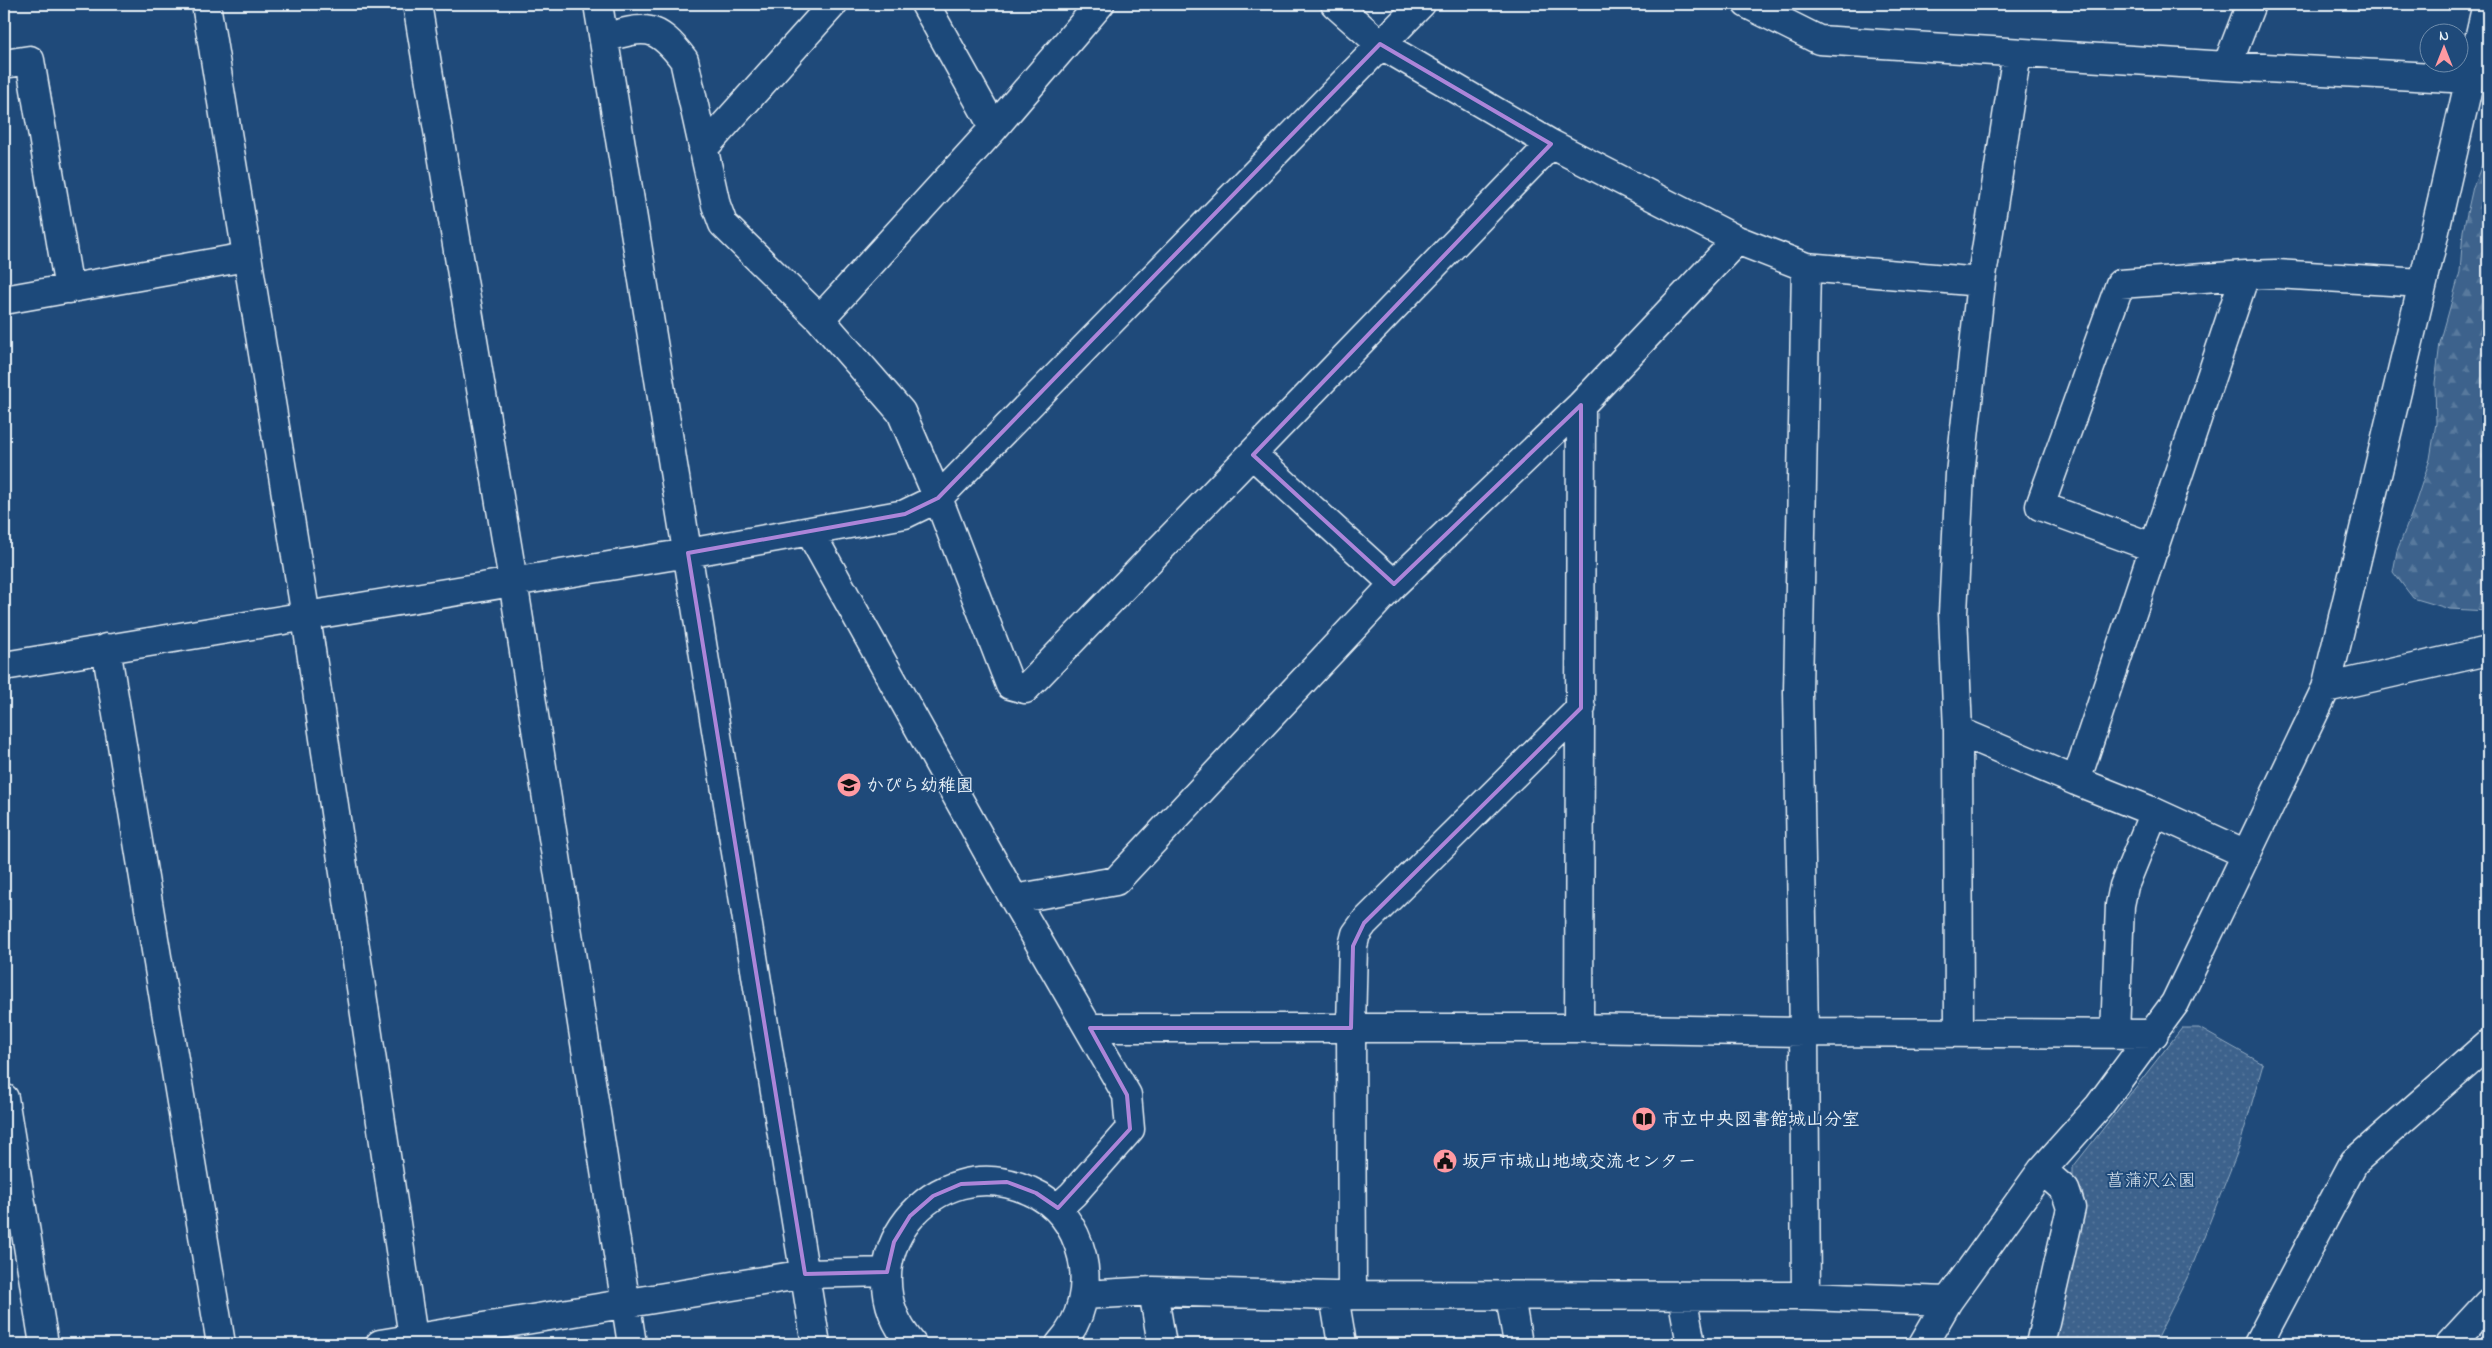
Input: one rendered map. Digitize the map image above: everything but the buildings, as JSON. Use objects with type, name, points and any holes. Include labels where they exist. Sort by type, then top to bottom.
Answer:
[{"type":"street","points":[[206,4],[306,617],[414,1341]]},
{"type":"street","points":[[417,4],[513,580],[632,1344]]},
{"type":"street","points":[[598,4],[816,1344]]},
{"type":"street","points":[[703,149],[833,4]]},
{"type":"street","points":[[926,4],[994,128]]},
{"type":"street","points":[[820,319],[994,128],[1100,4]]},
{"type":"street","points":[[1334,4],[1380,44],[1551,144],[1738,240],[1806,267],[1981,282]]},
{"type":"street","points":[[4,666],[306,617],[513,580],[688,553],[905,514],[938,498],[1421,4]]},
{"type":"street","points":[[1747,4],[1819,40],[2017,54],[2470,79]]},
{"type":"street","points":[[2227,66],[2251,4]]},
{"type":"street","points":[[1923,1344],[1948,1301],[2042,1170],[2099,1106],[2154,1034],[2175,1003],[2326,688],[2424,283],[2487,4]]},
{"type":"street","points":[[604,38],[636,29],[654,32],[669,41],[684,60],[716,205],[723,224],[738,241],[820,319],[898,407],[938,498],[1010,685],[1025,690],[1551,144]]},
{"type":"street","points":[[1959,1032],[1958,731],[1953,613],[1960,474],[1981,282],[2017,54]]},
{"type":"street","points":[[4,64],[30,60],[69,289]]},
{"type":"street","points":[[1014,899],[1116,882],[1394,584],[1581,405],[1738,240]]},
{"type":"street","points":[[4,300],[246,257]]},
{"type":"street","points":[[1806,267],[1798,692],[1806,1296]]},
{"type":"street","points":[[2155,548],[2040,506],[2120,284],[2276,274],[2424,283]]},
{"type":"street","points":[[2076,781],[2245,275]]},
{"type":"street","points":[[1579,1028],[1581,405]]},
{"type":"street","points":[[1253,455],[1394,584]]},
{"type":"street","points":[[810,532],[1014,899],[1128,1095],[1130,1129],[1074,1194],[1058,1208]]},
{"type":"street","points":[[106,648],[221,1344]]},
{"type":"street","points":[[2326,688],[2488,651]]},
{"type":"street","points":[[1342,1344],[1353,946],[1356,934],[1371,916],[1581,708]]},
{"type":"street","points":[[1958,731],[2154,812],[2246,854]]},
{"type":"street","points":[[2115,1034],[2120,905],[2124,886],[2154,812]]},
{"type":"street","points":[[1090,1028],[1579,1028],[1804,1032],[2154,1034]]},
{"type":"street","points":[[2258,1344],[2354,1162],[2488,1044]]},
{"type":"street","points":[[4,1098],[44,1344]]},
{"type":"street","points":[[2040,1344],[2071,1208],[2065,1190],[2042,1170]]},
{"type":"street","points":[[912,1344],[900,1327],[892,1310],[887,1291],[887,1272],[890,1256],[901,1228],[920,1205],[947,1189],[976,1181],[1007,1182],[1036,1193],[1058,1208],[1079,1244],[1085,1269],[1084,1295],[1074,1325],[1060,1344]]},
{"type":"street","points":[[380,1344],[414,1341],[805,1274],[887,1272]]},
{"type":"street","points":[[1153,1291],[1162,1344]]},
{"type":"street","points":[[1084,1295],[1153,1291],[1343,1296],[1806,1296],[1948,1301]]},
{"type":"street","points":[[1510,1296],[1518,1344]]},
{"type":"street","points":[[1682,1296],[1690,1344]]},
{"type":"street","points":[[2450,1344],[2488,1303]]},
{"type":"highlighted area","points":[[1380,44],[1551,144],[1253,455],[1394,584],[1581,405],[1581,708],[1364,923],[1353,946],[1351,1028],[1090,1028],[1127,1095],[1130,1129],[1058,1208],[1036,1193],[1007,1182],[961,1184],[933,1196],[910,1216],[894,1242],[887,1272],[805,1274],[688,553],[905,514],[938,498]]},
{"type":"green space","points":[[2488,150],[2488,611],[2450,609],[2413,598],[2393,572],[2397,551],[2430,459],[2436,423],[2435,383],[2440,343],[2460,272],[2463,231],[2473,187]]},
{"type":"green space","name":"菖蒲沢公園","points":[[2182,1028],[2199,1028],[2263,1064],[2239,1148],[2189,1274],[2154,1344],[2051,1344],[2085,1208],[2082,1190],[2073,1180],[2073,1167]]},
{"type":"place","name":"かぴら幼稚園","points":[[849,785]]},
{"type":"place","name":"市立中央図書館城山分室","points":[[1644,1119]]},
{"type":"place","name":"坂戸市城山地域交流センター","points":[[1445,1161]]}]
